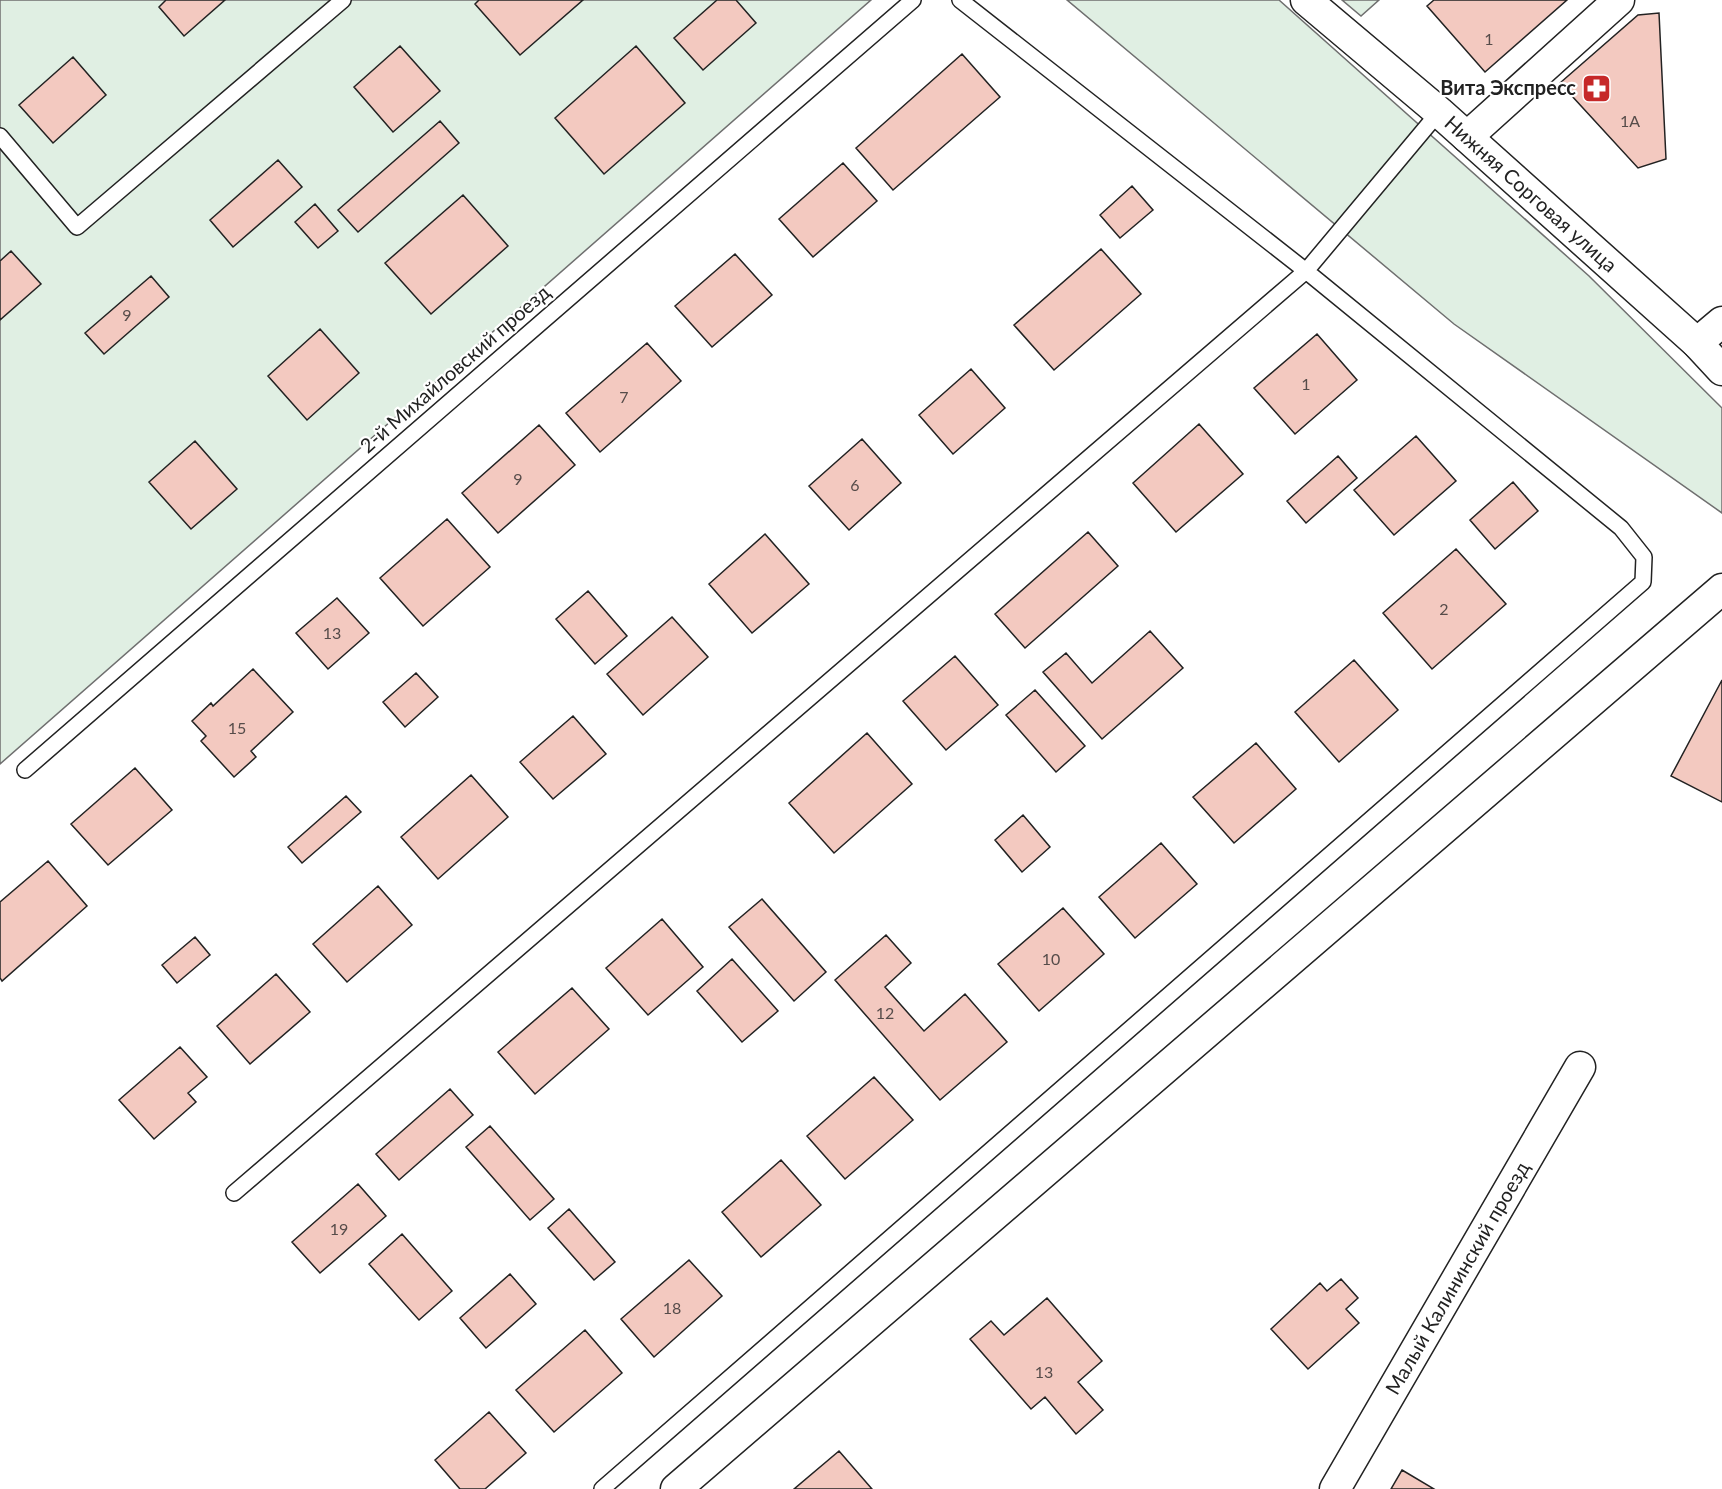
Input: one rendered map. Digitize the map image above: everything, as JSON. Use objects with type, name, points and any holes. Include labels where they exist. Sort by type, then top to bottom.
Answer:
[{"type":"street","name":"Нижняя Сорговая улица","points":[[1306,0],[1439,112],[1697,343],[1722,370]]},
{"type":"street","points":[[1467,137],[1619,0]]},
{"type":"street","points":[[1697,343],[1722,322]]},
{"type":"street","points":[[676,1489],[1722,589]]},
{"type":"street","name":"Малый Калининский проезд","points":[[1335,1489],[1580,1067]]},
{"type":"lane","points":[[0,136],[77,227],[343,0]]},
{"type":"lane","name":"2-й Михайловский проезд","points":[[25,770],[913,0]]},
{"type":"lane","points":[[602,1489],[1643,582],[1644,557],[1621,528],[1306,271],[960,0]]},
{"type":"lane","points":[[234,1193],[1306,271],[1439,112]]},
{"type":"green space","points":[[0,0],[871,0],[0,764]]},
{"type":"green space","points":[[1067,0],[1279,0],[1589,276],[1722,408],[1722,513],[1454,324]]},
{"type":"green space","points":[[1342,0],[1379,0],[1361,16]]},
{"type":"building","points":[[166,0],[225,0],[184,36],[159,7]]},
{"type":"building","points":[[479,0],[583,0],[520,55],[475,4]]},
{"type":"building","points":[[717,0],[736,0],[756,23],[703,70],[674,38]]},
{"type":"building","points":[[1434,0],[1567,0],[1485,72],[1427,6]]},
{"type":"building","points":[[1659,13],[1666,159],[1638,168],[1560,83],[1638,15]]},
{"type":"building","points":[[400,46],[440,91],[393,132],[354,87]]},
{"type":"building","points":[[636,46],[685,103],[604,174],[555,118]]},
{"type":"building","points":[[962,54],[1000,97],[893,190],[856,148]]},
{"type":"building","points":[[73,57],[106,95],[53,143],[19,105]]},
{"type":"building","points":[[440,121],[459,143],[358,232],[338,210]]},
{"type":"building","points":[[278,160],[302,187],[233,247],[210,220]]},
{"type":"building","points":[[843,163],[877,201],[813,257],[779,219]]},
{"type":"building","points":[[1132,186],[1153,210],[1120,238],[1100,215]]},
{"type":"building","points":[[463,195],[508,246],[431,314],[385,263]]},
{"type":"building","points":[[315,204],[338,231],[318,248],[295,222]]},
{"type":"building","points":[[1101,249],[1141,294],[1054,370],[1014,325]]},
{"type":"building","points":[[11,251],[41,284],[0,320],[0,261]]},
{"type":"building","points":[[735,254],[772,295],[712,347],[675,306]]},
{"type":"building","points":[[151,276],[169,297],[104,354],[85,333]]},
{"type":"building","points":[[320,329],[359,373],[307,420],[268,376]]},
{"type":"building","points":[[1317,334],[1357,380],[1295,434],[1254,388]]},
{"type":"building","points":[[647,343],[681,381],[600,452],[566,413]]},
{"type":"building","points":[[971,369],[1005,408],[953,454],[919,415]]},
{"type":"building","points":[[1199,424],[1243,474],[1176,532],[1133,483]]},
{"type":"building","points":[[539,425],[575,465],[498,533],[462,493]]},
{"type":"building","points":[[1416,436],[1456,481],[1394,535],[1354,490]]},
{"type":"building","points":[[862,439],[901,483],[849,530],[809,486]]},
{"type":"building","points":[[195,441],[237,489],[191,529],[149,482]]},
{"type":"building","points":[[1338,456],[1357,478],[1306,523],[1287,501]]},
{"type":"building","points":[[1513,482],[1538,511],[1495,549],[1470,520]]},
{"type":"building","points":[[447,519],[490,567],[423,626],[380,578]]},
{"type":"building","points":[[1088,532],[1118,566],[1025,648],[995,614]]},
{"type":"building","points":[[765,534],[809,584],[752,633],[709,584]]},
{"type":"building","points":[[1456,549],[1506,604],[1432,669],[1383,613]]},
{"type":"building","points":[[588,591],[627,636],[595,664],[556,619]]},
{"type":"building","points":[[337,598],[369,633],[328,669],[296,633]]},
{"type":"building","points":[[672,617],[708,657],[643,715],[607,674]]},
{"type":"building","points":[[1150,631],[1183,668],[1102,739],[1043,672],[1066,653],[1092,683]]},
{"type":"building","points":[[955,656],[998,705],[946,750],[903,701]]},
{"type":"building","points":[[1354,660],[1398,710],[1339,762],[1295,712]]},
{"type":"building","points":[[253,669],[293,712],[251,751],[256,757],[234,777],[201,741],[206,736],[192,721],[211,703],[213,706]]},
{"type":"building","points":[[416,673],[438,697],[405,727],[383,702]]},
{"type":"building","points":[[1722,680],[1722,802],[1671,776]]},
{"type":"building","points":[[1035,690],[1085,746],[1056,772],[1006,715]]},
{"type":"building","points":[[573,716],[606,754],[553,799],[520,762]]},
{"type":"building","points":[[867,733],[912,784],[834,853],[789,803]]},
{"type":"building","points":[[1256,743],[1296,789],[1234,843],[1193,797]]},
{"type":"building","points":[[135,768],[172,810],[108,865],[71,824]]},
{"type":"building","points":[[471,775],[508,817],[438,879],[401,837]]},
{"type":"building","points":[[346,796],[361,812],[302,863],[288,847]]},
{"type":"building","points":[[1023,815],[1050,847],[1022,872],[995,840]]},
{"type":"building","points":[[1161,843],[1197,884],[1135,938],[1099,897]]},
{"type":"building","points":[[48,861],[87,906],[2,981],[0,978],[0,902]]},
{"type":"building","points":[[378,886],[412,925],[347,982],[313,944]]},
{"type":"building","points":[[762,899],[826,972],[794,1001],[729,927]]},
{"type":"building","points":[[1063,908],[1104,954],[1039,1011],[998,964]]},
{"type":"building","points":[[662,919],[703,967],[648,1015],[606,968]]},
{"type":"building","points":[[886,935],[911,963],[885,987],[924,1031],[965,994],[1007,1042],[940,1100],[835,980]]},
{"type":"building","points":[[195,937],[210,955],[177,983],[162,965]]},
{"type":"building","points":[[732,959],[778,1011],[742,1042],[697,991]]},
{"type":"building","points":[[276,974],[310,1012],[250,1064],[217,1026]]},
{"type":"building","points":[[572,988],[609,1029],[535,1094],[498,1052]]},
{"type":"building","points":[[180,1047],[207,1077],[188,1093],[196,1102],[154,1139],[119,1100]]},
{"type":"building","points":[[874,1077],[913,1120],[845,1179],[807,1136]]},
{"type":"building","points":[[450,1089],[473,1115],[399,1180],[376,1154]]},
{"type":"building","points":[[490,1126],[554,1199],[530,1220],[466,1147]]},
{"type":"building","points":[[781,1160],[821,1205],[761,1257],[722,1212]]},
{"type":"building","points":[[358,1184],[386,1216],[320,1273],[292,1242]]},
{"type":"building","points":[[569,1209],[615,1262],[594,1280],[548,1228]]},
{"type":"building","points":[[402,1234],[452,1291],[419,1320],[369,1264]]},
{"type":"building","points":[[689,1260],[722,1296],[654,1357],[621,1319]]},
{"type":"building","points":[[510,1274],[536,1304],[486,1348],[460,1318]]},
{"type":"building","points":[[1341,1279],[1358,1298],[1346,1309],[1359,1323],[1308,1369],[1271,1329],[1320,1283],[1327,1291]]},
{"type":"building","points":[[1047,1298],[1102,1361],[1078,1382],[1103,1410],[1076,1434],[1045,1397],[1031,1409],[970,1339],[991,1321],[1004,1335]]},
{"type":"building","points":[[585,1330],[622,1373],[554,1432],[516,1390]]},
{"type":"building","points":[[489,1412],[526,1453],[485,1489],[460,1489],[435,1460]]},
{"type":"building","points":[[839,1451],[872,1489],[794,1489]]},
{"type":"building","points":[[1402,1470],[1434,1489],[1391,1489]]},
{"type":"place","name":"Вита Экспресс","points":[[1597,88]]}]
